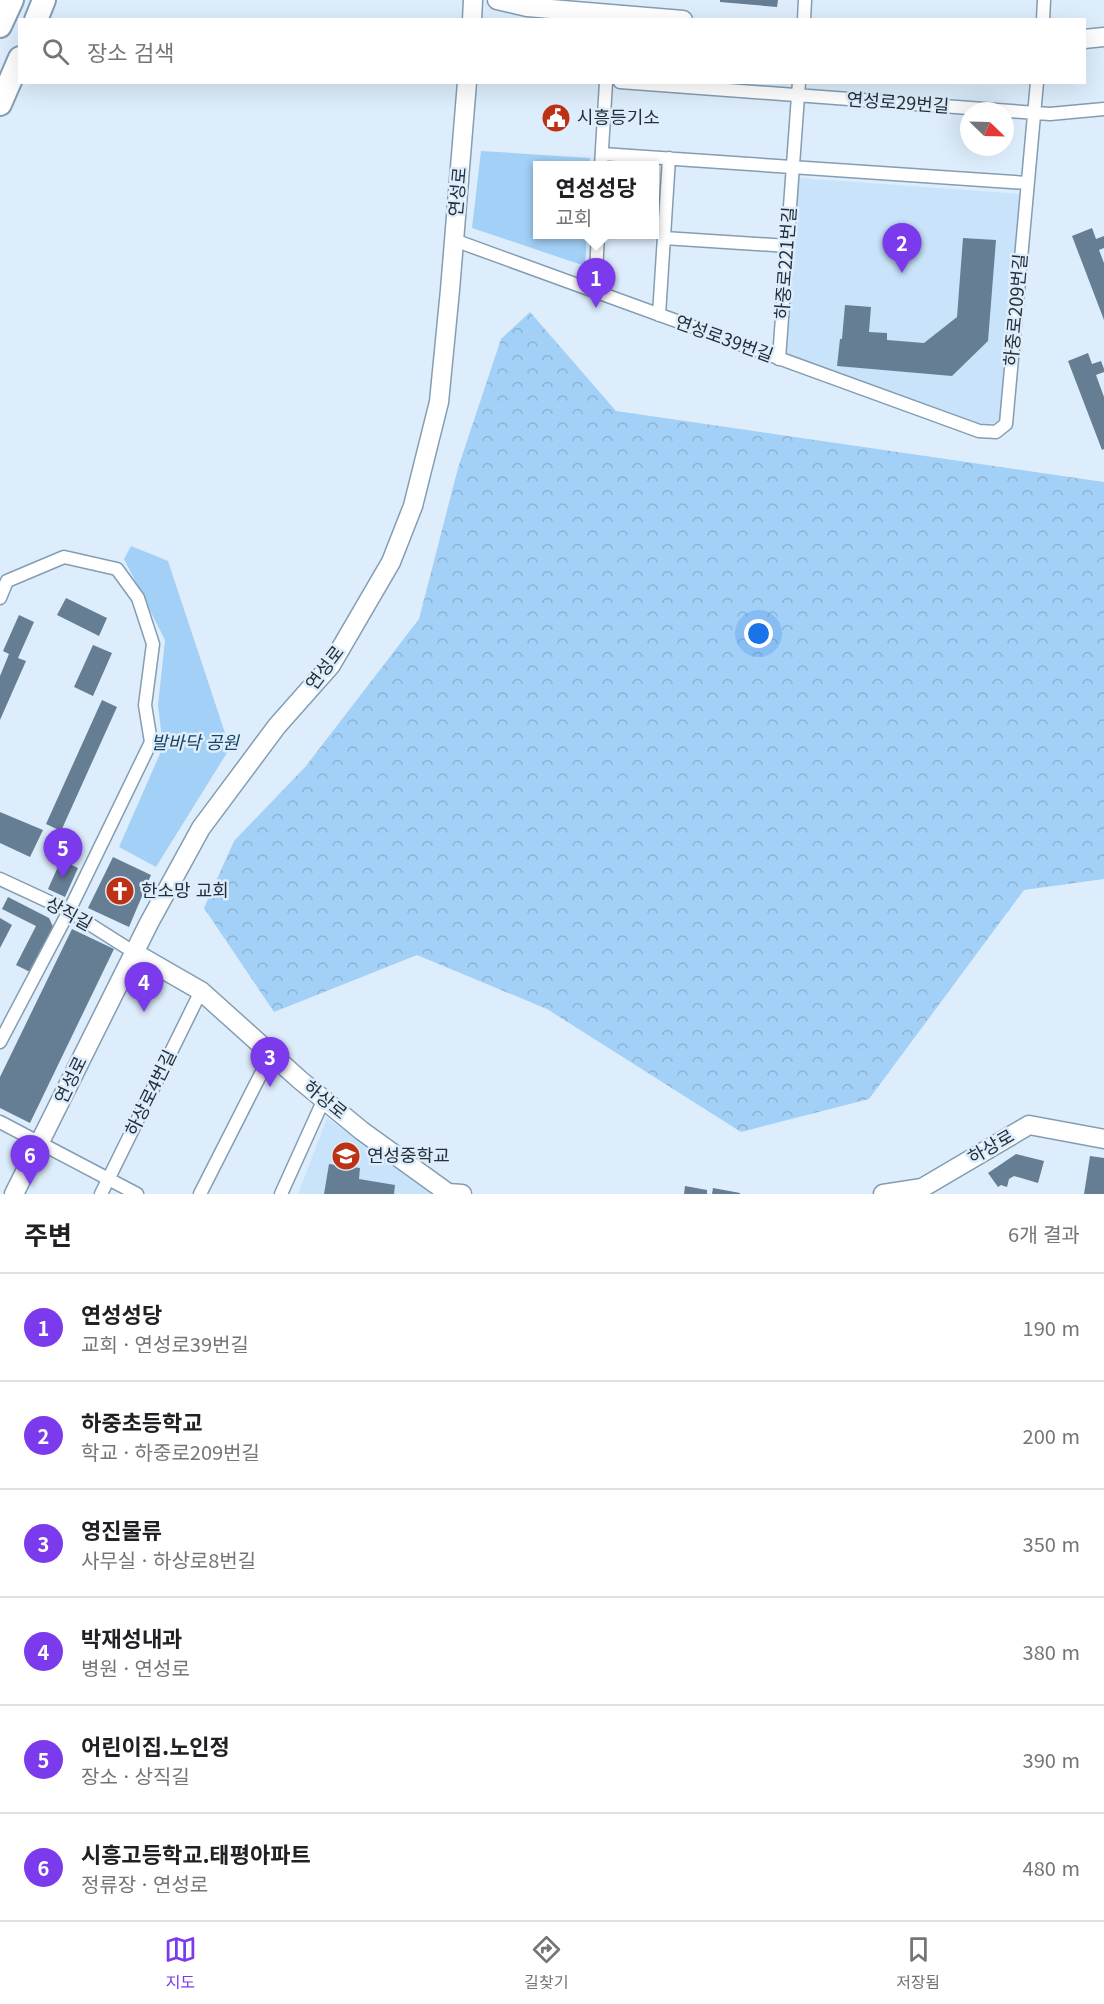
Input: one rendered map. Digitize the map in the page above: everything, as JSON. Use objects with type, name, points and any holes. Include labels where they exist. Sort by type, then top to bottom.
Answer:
[{"type":"highway","points":[[0,26],[12,0]]},
{"type":"highway","points":[[37,18],[44,0]]},
{"type":"highway","points":[[0,104],[18,63]]},
{"type":"street","points":[[472,18],[473,0]]},
{"type":"street","points":[[497,0],[527,7],[634,18]]},
{"type":"street","points":[[804,18],[805,0]]},
{"type":"street","points":[[1043,18],[1044,0]]},
{"type":"street","points":[[1086,39],[1104,37]]},
{"type":"street","name":"연성로","points":[[14,1194],[135,953],[201,828],[277,726],[331,665],[391,562],[413,506],[439,402],[467,84]]},
{"type":"street","points":[[606,84],[602,160],[669,158],[1027,183]]},
{"type":"street","name":"연성로29번길","points":[[672,84],[799,89],[1050,114],[1104,109]]},
{"type":"street","name":"하중로209번길","points":[[996,432],[1006,423],[1037,84]]},
{"type":"street","name":"하중로221번길","points":[[780,359],[799,89]]},
{"type":"street","points":[[659,315],[669,158]]},
{"type":"street","points":[[664,238],[788,246]]},
{"type":"street","points":[[595,291],[598,239]]},
{"type":"street","name":"연성로39번길","points":[[454,240],[979,431],[996,432]]},
{"type":"street","points":[[0,598],[7,581],[64,556],[117,569],[138,598],[153,644],[145,705],[151,742],[69,911],[0,1042]]},
{"type":"street","name":"상직길","points":[[0,879],[69,911],[135,953]]},
{"type":"street","name":"하상로","points":[[135,953],[201,991],[362,1131],[448,1192],[462,1194]]},
{"type":"street","name":"하상로4번길","points":[[101,1194],[201,991]]},
{"type":"street","points":[[200,1194],[271,1054]]},
{"type":"street","points":[[281,1194],[324,1100]]},
{"type":"street","points":[[0,1122],[137,1194]]},
{"type":"street","name":"하상로","points":[[883,1194],[921,1191],[1029,1125],[1104,1139]]},
{"type":"shaded area","points":[[799,178],[1020,194],[1000,420],[997,423],[978,424],[784,353]]},
{"type":"shaded area","name":"연성중학교","points":[[327,1118],[435,1194],[298,1194]]},
{"type":"green space","points":[[481,151],[590,158],[590,161],[533,161],[533,239],[587,239],[585,266],[472,228]]},
{"type":"green space","points":[[530,312],[616,411],[1104,482],[1104,879],[1024,890],[869,1099],[741,1132],[547,1009],[417,955],[274,1012],[204,908],[234,841],[306,766],[419,619],[458,468],[501,339]]},
{"type":"green space","name":"발바닥 공원","points":[[131,546],[168,561],[230,748],[156,867],[119,847],[163,747],[158,705],[165,640],[124,559]]},
{"type":"building","points":[[720,0],[778,0],[777,7],[720,2]]},
{"type":"building","points":[[1092,228],[1096,239],[1104,236],[1104,248],[1099,250],[1104,263],[1104,320],[1072,236]]},
{"type":"building","points":[[963,238],[996,240],[988,341],[952,376],[837,366],[845,305],[871,307],[869,332],[887,333],[887,340],[924,343],[957,317]]},
{"type":"building","points":[[1088,353],[1092,364],[1101,361],[1104,369],[1104,372],[1096,375],[1104,397],[1104,449],[1102,450],[1068,361]]},
{"type":"building","points":[[66,598],[107,618],[99,636],[57,615]]},
{"type":"building","points":[[19,615],[34,622],[18,658],[26,661],[0,720],[0,676],[9,654],[3,651]]},
{"type":"building","points":[[93,645],[112,653],[93,696],[74,687]]},
{"type":"building","points":[[102,700],[117,707],[61,831],[46,824]]},
{"type":"building","points":[[0,812],[43,830],[30,857],[0,843]]},
{"type":"building","name":"한소망 교회","points":[[113,857],[151,875],[129,927],[88,908]]},
{"type":"building","points":[[61,860],[78,868],[65,897],[48,889]]},
{"type":"building","points":[[8,897],[49,918],[55,931],[34,974],[16,965],[36,926],[2,909]]},
{"type":"building","points":[[0,918],[12,925],[0,948]]},
{"type":"building","points":[[72,929],[114,949],[30,1123],[0,1108],[0,1077]]},
{"type":"building","points":[[1016,1154],[1044,1161],[1038,1183],[1014,1176],[1009,1179],[1007,1187],[1001,1185],[998,1187],[988,1173]]},
{"type":"building","points":[[1090,1156],[1104,1158],[1104,1194],[1084,1194]]},
{"type":"building","name":"연성중학교","points":[[329,1164],[360,1168],[359,1179],[395,1185],[394,1194],[324,1194]]},
{"type":"building","points":[[685,1186],[707,1190],[707,1194],[684,1194]]},
{"type":"building","points":[[713,1188],[740,1193],[740,1194],[712,1194]]},
{"type":"place","name":"시흥등기소","points":[[556,118]]},
{"type":"place","name":"하중초등학교","points":[[902,273]]},
{"type":"place","name":"연성성당","points":[[596,308]]},
{"type":"place","name":"어린이집.노인정","points":[[63,878]]},
{"type":"place","name":"한소망 교회","points":[[120,891]]},
{"type":"place","name":"박재성내과","points":[[144,1012]]},
{"type":"place","name":"영진물류","points":[[270,1087]]},
{"type":"place","name":"연성중학교","points":[[346,1156]]},
{"type":"place","name":"시흥고등학교.태평아파트","points":[[30,1185]]}]
